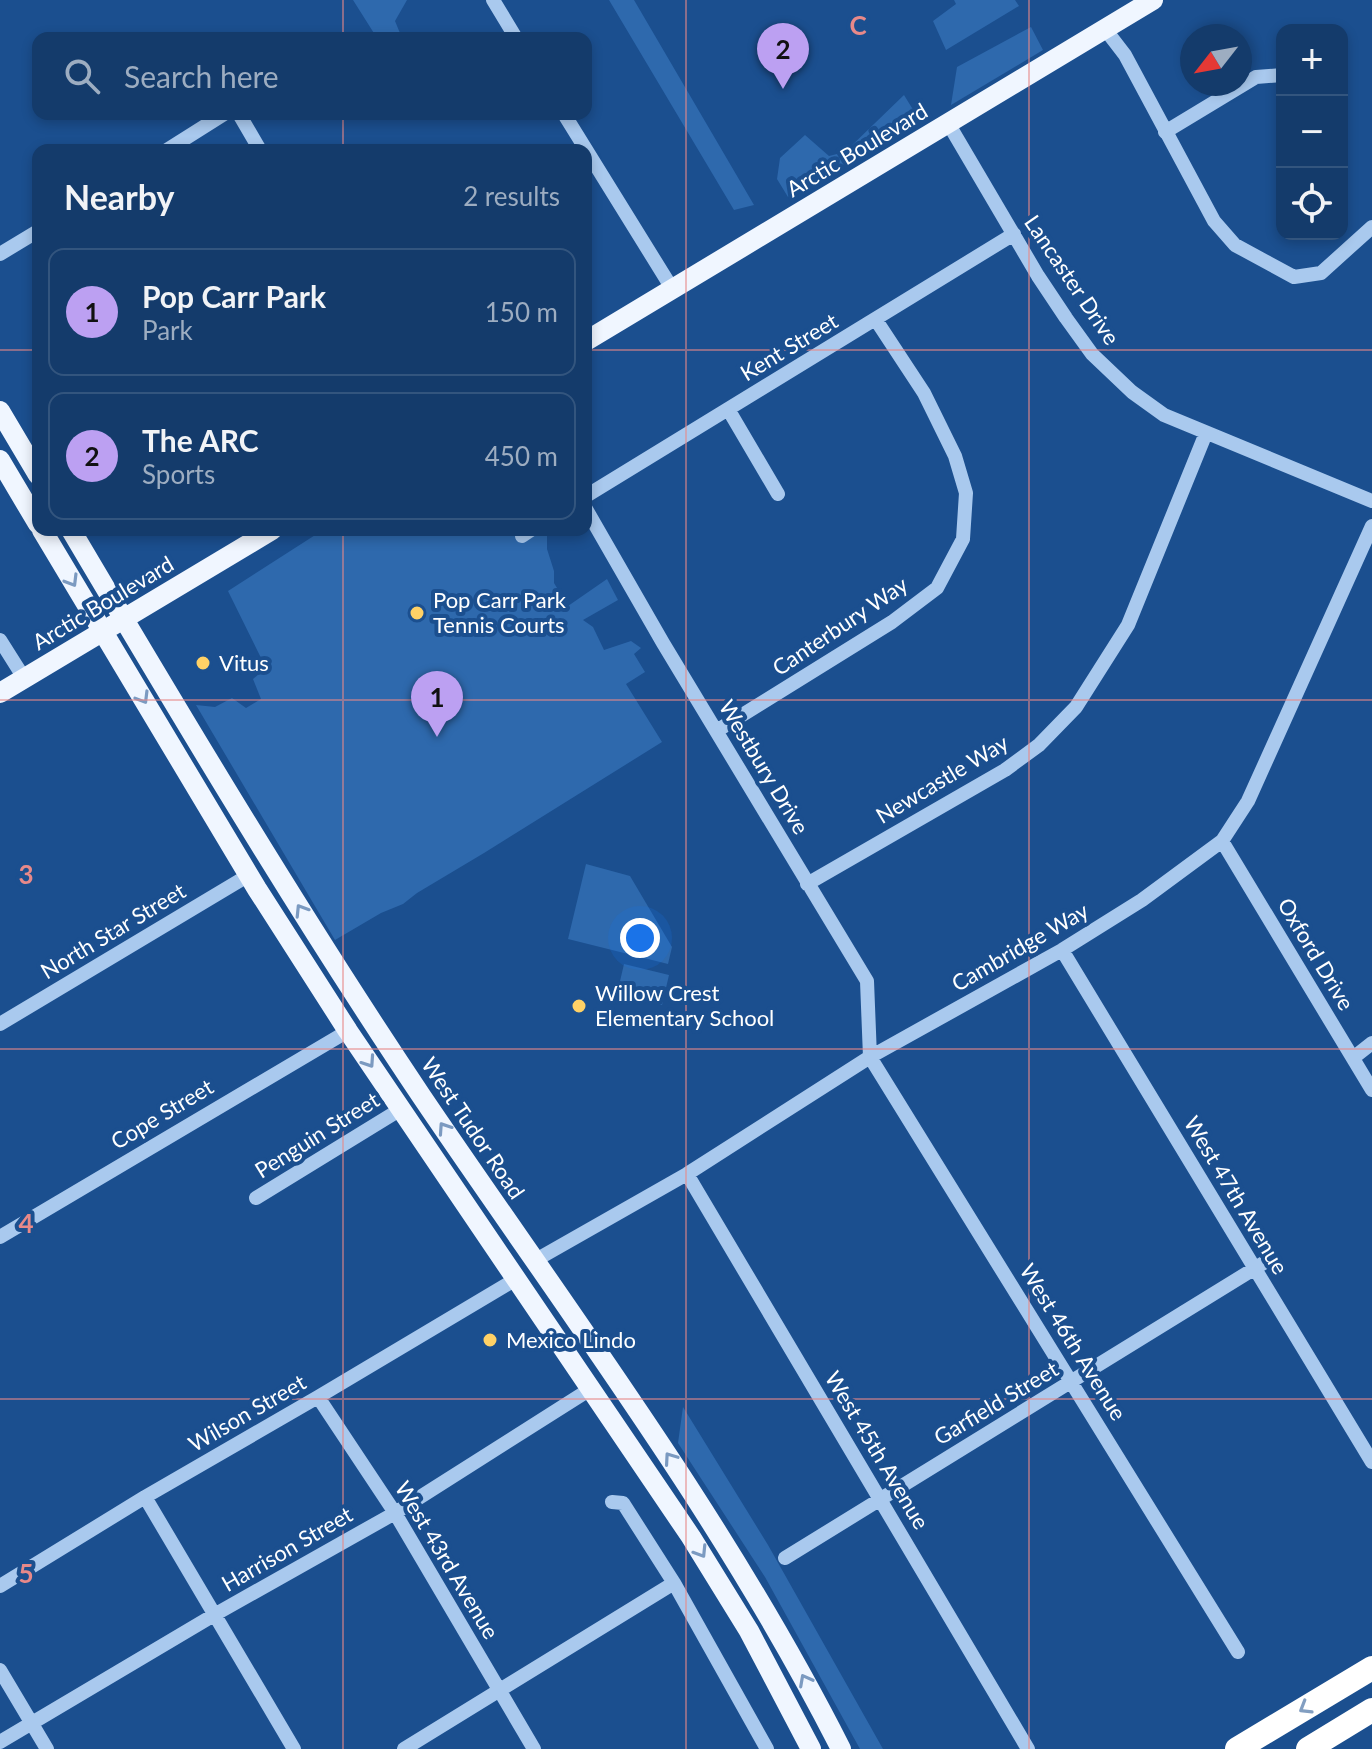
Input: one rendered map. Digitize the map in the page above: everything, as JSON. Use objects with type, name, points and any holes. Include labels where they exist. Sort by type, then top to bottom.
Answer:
[{"type":"highway","points":[[1237,1749],[1372,1668]]},
{"type":"highway","points":[[1308,1749],[1372,1710]]},
{"type":"main road","name":"Arctic Boulevard","points":[[592,337],[1153,0]]},
{"type":"main road","points":[[0,411],[32,465]]},
{"type":"main road","points":[[0,460],[32,514]]},
{"type":"main road","points":[[46,536],[249,875],[348,1031],[663,1493],[729,1598],[811,1749]]},
{"type":"main road","name":"West Tudor Road","points":[[75,536],[270,861],[369,1017],[737,1560],[779,1630],[841,1749]]},
{"type":"main road","name":"Arctic Boulevard","points":[[0,693],[260,536]]},
{"type":"main road","points":[[442,1170],[459,1174],[472,1185],[521,1256],[534,1261]]},
{"type":"main road","points":[[516,1279],[530,1277],[552,1298],[596,1363],[609,1369]]},
{"type":"street","points":[[493,0],[512,32]]},
{"type":"street","points":[[1105,29],[1125,55],[1214,221],[1235,245],[1303,283],[1321,273],[1372,227]]},
{"type":"street","points":[[1165,132],[1256,77],[1276,75]]},
{"type":"street","points":[[176,144],[214,120]]},
{"type":"street","points":[[242,120],[256,144]]},
{"type":"street","points":[[568,120],[583,144]]},
{"type":"street","name":"Lancaster Drive","points":[[948,123],[1038,276],[1092,354],[1132,392],[1164,415],[1372,501]]},
{"type":"street","points":[[592,159],[673,290]]},
{"type":"street","name":"Kent Street","points":[[592,492],[1014,234]]},
{"type":"street","points":[[0,254],[32,235]]},
{"type":"street","name":"Canterbury Way","points":[[718,730],[892,622],[937,588],[963,539],[966,493],[955,456],[924,393],[876,320]]},
{"type":"street","points":[[728,409],[778,494]]},
{"type":"street","name":"Newcastle Way","points":[[807,884],[1005,770],[1039,745],[1076,707],[1128,625],[1206,433]]},
{"type":"street","name":"Westbury Drive","points":[[592,519],[867,981],[870,1057]]},
{"type":"street","name":"Cambridge Way","points":[[534,1261],[687,1174],[870,1057],[1062,950],[1142,900],[1222,841],[1248,801],[1372,526]]},
{"type":"street","points":[[0,640],[24,678]]},
{"type":"street","name":"Oxford Drive","points":[[1222,841],[1372,1090]]},
{"type":"street","name":"North Star Street","points":[[0,1024],[249,875]]},
{"type":"street","name":"West 47th Avenue","points":[[1062,950],[1372,1462]]},
{"type":"street","name":"Cope Street","points":[[0,1237],[348,1031]]},
{"type":"street","points":[[1353,1058],[1372,1043]]},
{"type":"street","name":"West 46th Avenue","points":[[870,1057],[1238,1652]]},
{"type":"street","name":"Penguin Street","points":[[256,1198],[401,1109]]},
{"type":"street","name":"West 45th Avenue","points":[[687,1174],[1028,1749]]},
{"type":"street","name":"Garfield Street","points":[[785,1558],[1270,1259]]},
{"type":"street","name":"Wilson Street","points":[[0,1586],[516,1279]]},
{"type":"street","name":"Harrison Street","points":[[0,1742],[214,1615],[395,1513],[592,1388]]},
{"type":"street","name":"West 43rd Avenue","points":[[318,1397],[395,1513],[534,1749]]},
{"type":"street","points":[[145,1497],[294,1749]]},
{"type":"street","points":[[612,1502],[623,1503],[674,1583],[767,1749]]},
{"type":"street","points":[[404,1749],[674,1583]]},
{"type":"street","points":[[0,1670],[47,1749]]},
{"type":"shaded area","points":[[353,0],[407,0],[395,21],[400,32],[373,32]]},
{"type":"shaded area","points":[[609,0],[634,0],[754,205],[734,210]]},
{"type":"shaded area","points":[[954,0],[1015,0],[1019,6],[946,50],[933,21],[956,4]]},
{"type":"shaded area","points":[[1031,27],[1043,50],[951,105],[957,67]]},
{"type":"shaded area","points":[[904,95],[920,121],[788,197],[777,179],[780,158],[805,135],[829,156],[845,152]]},
{"type":"shaded area","points":[[314,536],[547,536],[554,583],[568,606],[607,579],[618,600],[583,620],[593,627],[604,650],[631,641],[641,648],[634,654],[645,672],[626,684],[662,742],[403,904],[335,940],[196,705],[215,707],[232,698],[246,708],[261,699],[253,679],[266,668],[228,591]]},
{"type":"shaded area","points":[[586,864],[630,876],[672,947],[668,964],[568,939]]},
{"type":"shaded area","points":[[624,964],[669,975],[662,1005],[617,994]]},
{"type":"shaded area","points":[[683,1407],[768,1545],[883,1749],[860,1749],[765,1577],[678,1443]]},
{"type":"place","name":"The ARC","points":[[783,89]]},
{"type":"place","name":"Pop Carr Park Tennis Courts","points":[[417,613]]},
{"type":"place","name":"Vitus","points":[[203,663]]},
{"type":"place","name":"Pop Carr Park","points":[[437,737]]},
{"type":"place","name":"Willow Crest Elementary School","points":[[579,1006]]},
{"type":"place","name":"Mexico Lindo","points":[[490,1340]]}]
